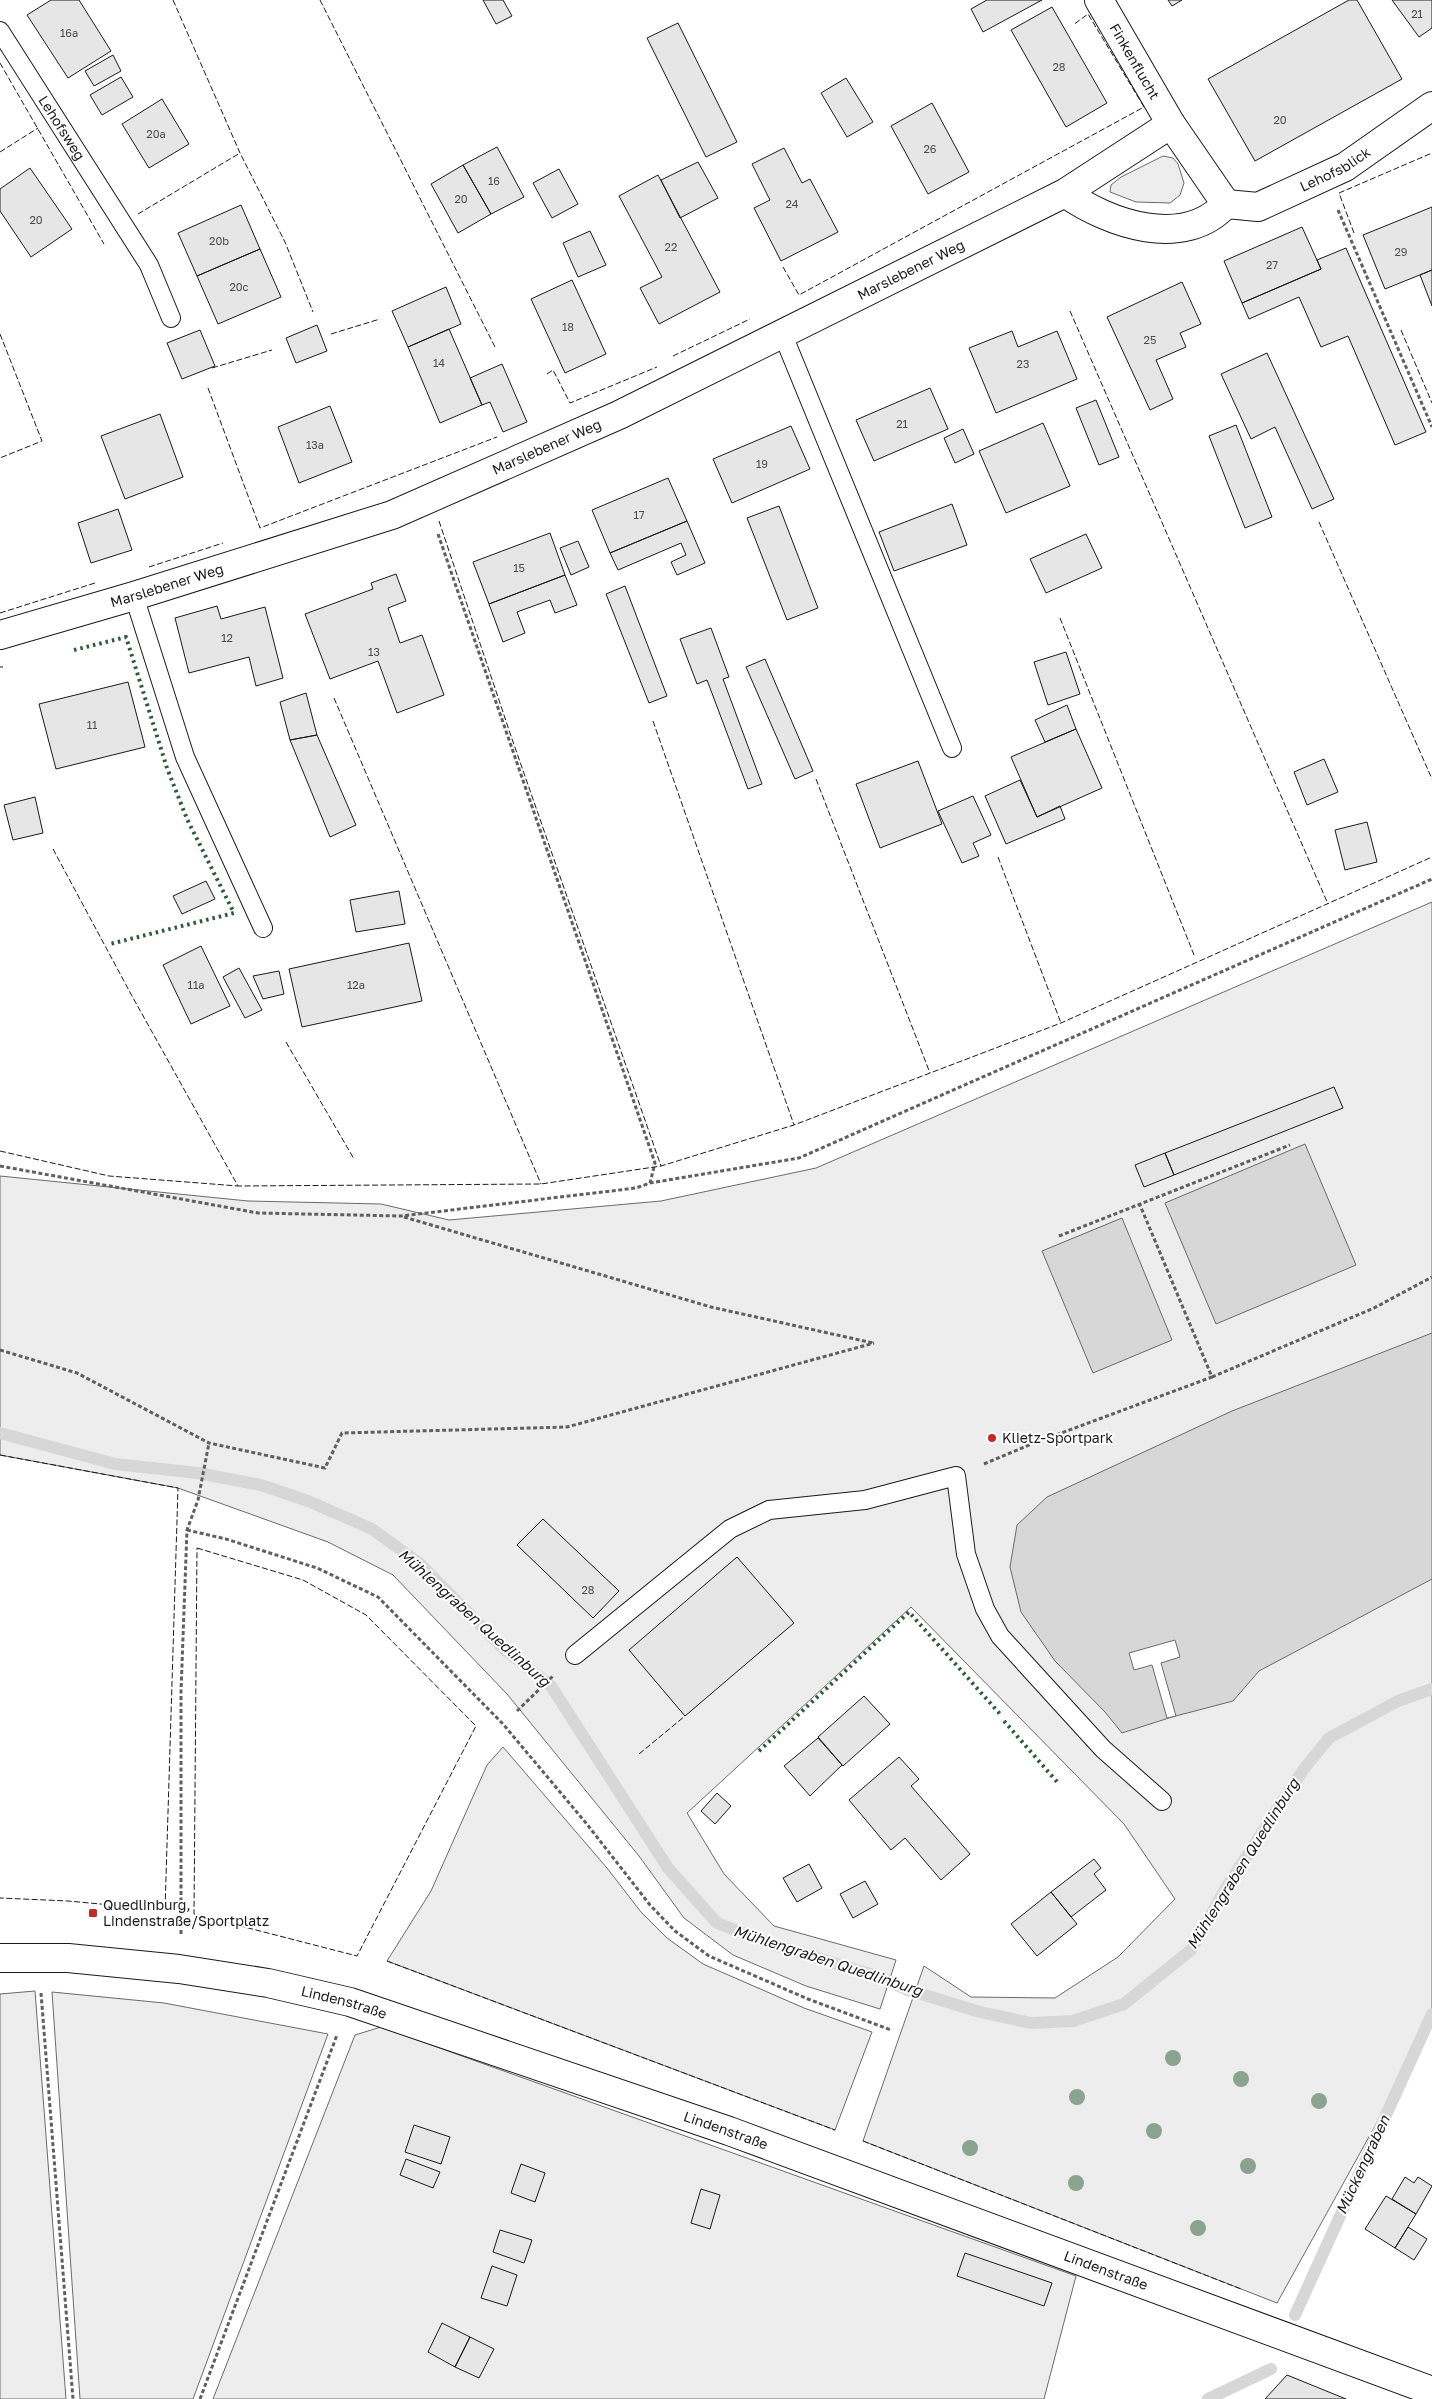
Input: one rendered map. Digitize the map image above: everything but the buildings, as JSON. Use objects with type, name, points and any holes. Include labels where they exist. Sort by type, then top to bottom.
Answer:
[{"type":"street","name":"Finkenflucht","points":[[1098,0],[1171,124]]},
{"type":"street","name":"Lehofsblick","points":[[1226,204],[1258,207],[1345,167],[1432,106]]},
{"type":"street","name":"Marslebener Weg","points":[[0,635],[134,596],[392,515],[619,415],[1066,194],[1171,124]]},
{"type":"street","points":[[1066,194],[1108,218],[1131,225],[1156,228],[1189,228],[1216,215],[1226,204],[1171,124]]},
{"type":"street","name":"Lindenstraße","points":[[0,1958],[68,1958],[179,1969],[268,1983],[350,2002],[729,2131],[1432,2391]]},
{"type":"lane","name":"Lehofsweg","points":[[0,31],[125,224],[149,265],[171,318]]},
{"type":"lane","points":[[783,335],[952,748]]},
{"type":"lane","points":[[134,596],[184,757],[263,928]]},
{"type":"lane","points":[[575,1655],[730,1529],[748,1519],[769,1510],[864,1500],[956,1476],[966,1554],[985,1608],[1000,1636],[1103,1749],[1162,1801]]},
{"type":"path","points":[[1323,177],[1432,427]]},
{"type":"path","points":[[426,500],[654,1164],[650,1183]]},
{"type":"path","points":[[0,1166],[258,1213],[401,1216],[636,1188],[650,1183],[799,1158],[1432,879]]},
{"type":"path","points":[[1059,1236],[1290,1145]]},
{"type":"path","points":[[1140,1205],[1212,1377]]},
{"type":"path","points":[[0,1350],[78,1372],[209,1444],[325,1468],[342,1433],[567,1427],[874,1344],[711,1307],[401,1216]]},
{"type":"path","points":[[956,1476],[1029,1445],[1212,1377],[1374,1308],[1432,1277]]},
{"type":"path","points":[[179,1969],[181,1933],[181,1691],[187,1530],[198,1500],[209,1444]]},
{"type":"path","points":[[187,1530],[317,1568],[378,1597],[503,1724],[586,1823],[650,1905],[675,1931],[709,1956],[808,1999],[892,2030]]},
{"type":"path","points":[[517,1711],[575,1655]]},
{"type":"path","points":[[39,1958],[73,2399]]},
{"type":"path","points":[[200,2399],[350,2002]]},
{"type":"shaded area","points":[[1163,156],[1173,158],[1178,164],[1184,183],[1180,195],[1170,203],[1136,202],[1110,192],[1111,185],[1121,177]]},
{"type":"shaded area","points":[[1432,902],[1432,2023],[1277,2303],[863,2141],[924,1966],[971,1997],[1055,1998],[1118,1957],[1175,1899],[1124,1824],[911,1607],[687,1813],[724,1874],[774,1926],[896,1960],[880,2009],[806,1986],[733,1955],[684,1918],[639,1856],[507,1694],[393,1575],[328,1542],[178,1488],[0,1455],[0,1176],[248,1201],[381,1204],[449,1220],[661,1201],[816,1168]]},
{"type":"shaded area","points":[[1305,1144],[1356,1265],[1216,1324],[1165,1203]]},
{"type":"shaded area","points":[[1122,1218],[1172,1340],[1093,1373],[1042,1251]]},
{"type":"shaded area","points":[[1432,1333],[1432,1579],[1259,1671],[1233,1701],[1172,1717],[1122,1733],[1105,1712],[1055,1661],[1021,1612],[1010,1567],[1017,1525],[1047,1497],[1232,1411]]},
{"type":"shaded area","points":[[503,1747],[607,1868],[641,1912],[667,1938],[703,1964],[804,2008],[872,2032],[835,2130],[387,1961],[431,1891],[487,1765]]},
{"type":"shaded area","points":[[35,1991],[66,2399],[0,2399],[0,1994]]},
{"type":"shaded area","points":[[52,1992],[164,2003],[328,2034],[193,2399],[80,2399]]},
{"type":"shaded area","points":[[381,2027],[1076,2276],[1044,2399],[213,2399],[355,2035]]},
{"type":"pier","points":[[1175,1640],[1180,1657],[1161,1663],[1176,1716],[1167,1718],[1152,1665],[1134,1670],[1129,1653]]},
{"type":"waterway","name":"Mühlengraben Quedlinburg","points":[[0,1433],[115,1464],[198,1473],[261,1485],[308,1501],[372,1529],[419,1563],[505,1650],[551,1686],[668,1868],[717,1923],[774,1945],[877,1976],[908,1990],[980,2012],[1031,2023],[1073,2021],[1124,2004],[1191,1950],[1226,1888],[1303,1770],[1329,1738],[1398,1701],[1432,1689]]},
{"type":"waterway","name":"Mückengraben","points":[[1295,2315],[1432,2014]]},
{"type":"waterway","name":"Mückengraben","points":[[1208,2399],[1271,2369]]},
{"type":"hedge","points":[[74,650],[126,637],[167,768],[187,819],[234,913],[110,944]]},
{"type":"hedge","points":[[759,1751],[909,1612],[1000,1714]]},
{"type":"hedge","points":[[1004,1721],[1058,1783]]},
{"type":"fence","points":[[173,0],[240,153],[285,242],[313,312]]},
{"type":"fence","points":[[320,0],[495,347]]},
{"type":"fence","points":[[783,267],[799,295],[1144,107],[1088,14],[1073,25]]},
{"type":"fence","points":[[0,63],[104,244]]},
{"type":"fence","points":[[0,152],[38,128]]},
{"type":"fence","points":[[138,214],[240,153]]},
{"type":"fence","points":[[1354,233],[1339,193],[1432,153]]},
{"type":"fence","points":[[1070,311],[1328,904]]},
{"type":"fence","points":[[331,334],[380,319]]},
{"type":"fence","points":[[673,356],[750,319]]},
{"type":"fence","points":[[1401,330],[1432,403]]},
{"type":"fence","points":[[0,334],[42,441],[0,458]]},
{"type":"fence","points":[[212,368],[272,350]]},
{"type":"fence","points":[[547,374],[553,370],[570,403],[657,367]]},
{"type":"fence","points":[[208,388],[260,528],[497,437]]},
{"type":"fence","points":[[439,521],[511,736],[661,1166]]},
{"type":"fence","points":[[1319,522],[1432,779]]},
{"type":"fence","points":[[149,567],[223,543]]},
{"type":"fence","points":[[0,613],[95,583]]},
{"type":"fence","points":[[1060,618],[1194,955]]},
{"type":"fence","points":[[334,698],[541,1184]]},
{"type":"fence","points":[[653,721],[794,1125]]},
{"type":"fence","points":[[816,779],[930,1073]]},
{"type":"fence","points":[[53,849],[238,1186],[541,1184],[661,1166],[794,1125],[1061,1023],[1432,857]]},
{"type":"fence","points":[[998,857],[1061,1023]]},
{"type":"fence","points":[[286,1042],[354,1159]]},
{"type":"fence","points":[[0,1151],[109,1176],[238,1186]]},
{"type":"fence","points":[[0,1455],[178,1488],[165,1910],[68,1901],[0,1898]]},
{"type":"fence","points":[[197,1548],[303,1580],[366,1615],[476,1726],[357,1956],[194,1914],[197,1548]]},
{"type":"fence","points":[[639,1754],[685,1716]]},
{"type":"fence","points":[[387,1961],[835,2130]]},
{"type":"fence","points":[[863,2141],[1241,2289]]},
{"type":"place","name":"Klietz-Sportpark","points":[[992,1438]]},
{"type":"place","name":"Quedlinburg, Lindenstraße/Sportplatz","points":[[93,1913]]}]
